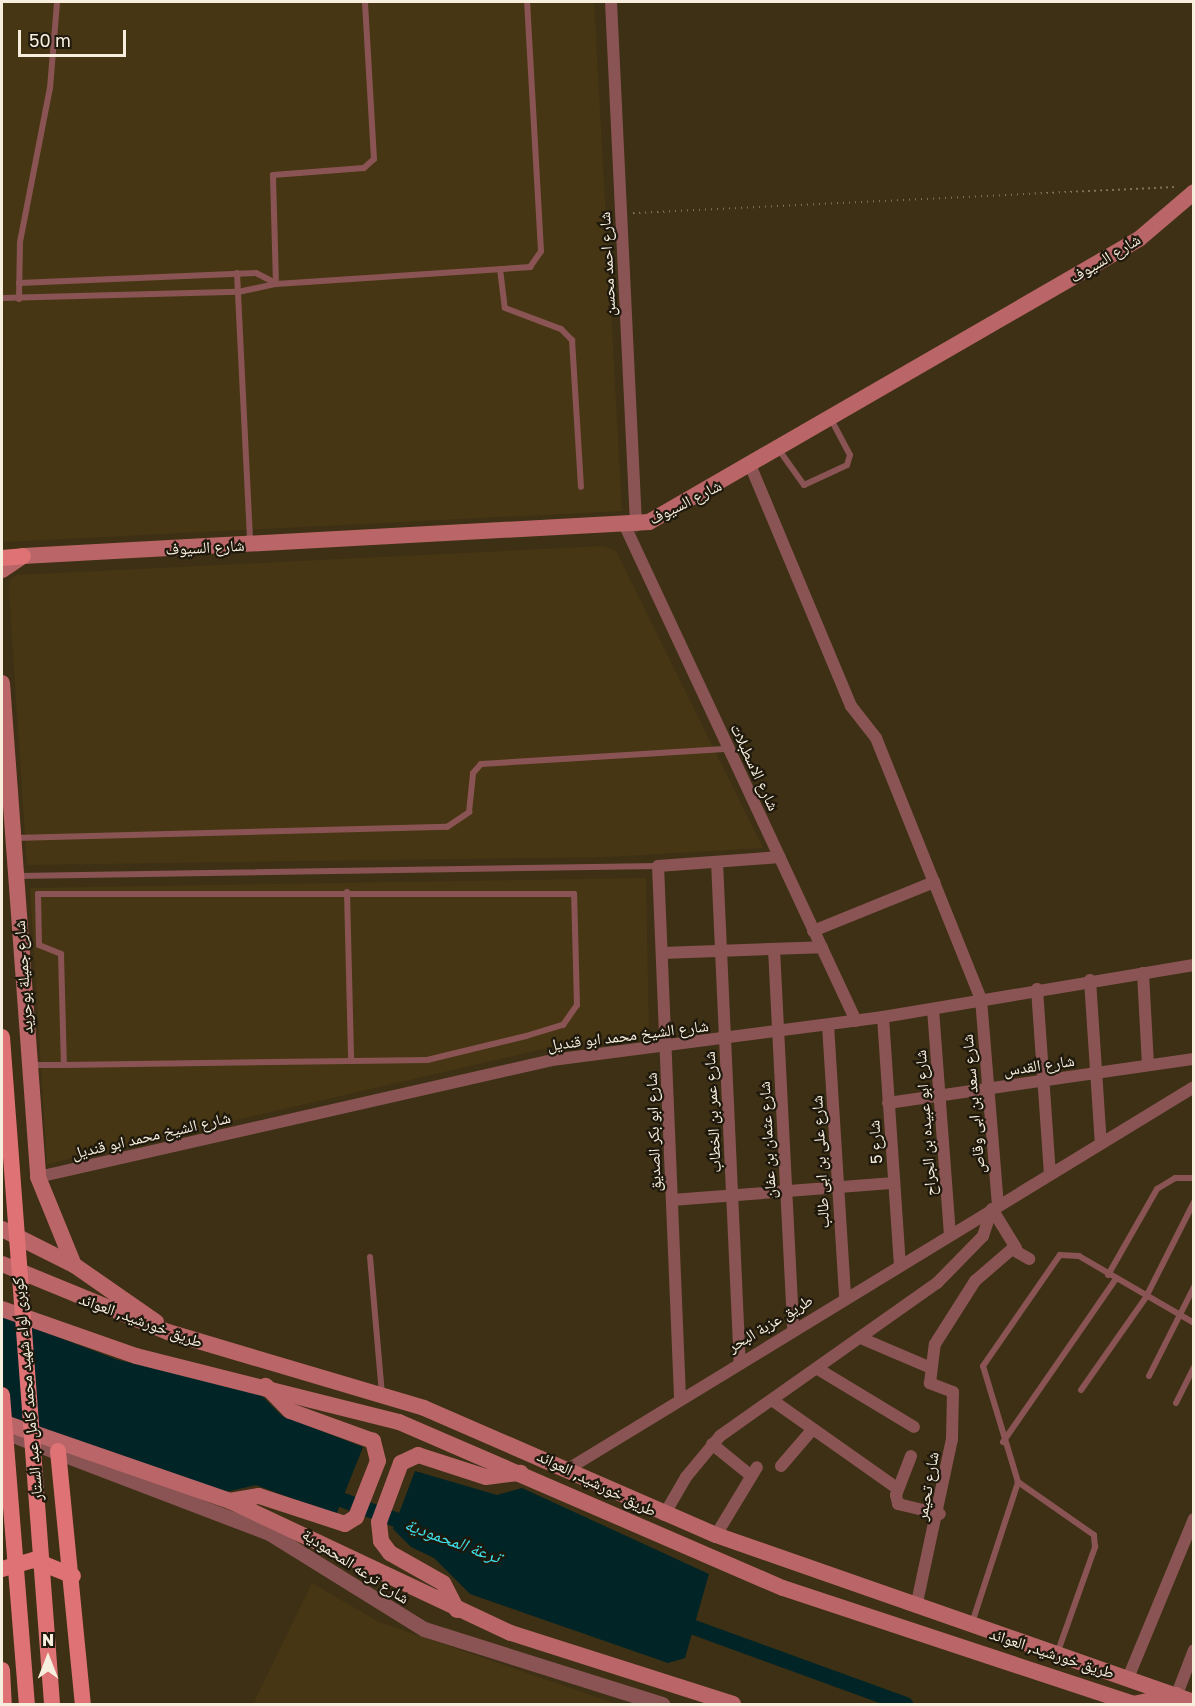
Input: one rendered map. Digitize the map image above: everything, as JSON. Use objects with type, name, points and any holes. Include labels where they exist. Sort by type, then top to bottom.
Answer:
[{"type":"main road","name":"شارع السيوف","points":[[23,556],[631,526],[687,505],[1139,239],[1188,190]]},
{"type":"main road","points":[[2,558],[23,556]]},
{"type":"main road","points":[[2,570],[23,556]]},
{"type":"main road","name":"شارع جميلة بوحريد","points":[[2,683],[38,1177],[74,1264]]},
{"type":"main road","name":"كوبرى لواء شهيد محمد كامل عبد الستار","points":[[2,1037],[52,1704]]},
{"type":"main road","points":[[2,1228],[74,1264],[168,1332]]},
{"type":"main road","name":"طريق خورشيد, العوائد","points":[[2,1264],[168,1332],[382,1394],[568,1469],[664,1515],[716,1535],[916,1607],[1194,1702]]},
{"type":"main road","name":"طريق خورشيد, العوائد","points":[[2,1309],[136,1356],[266,1386],[399,1422],[783,1588],[1133,1704]]},
{"type":"main road","points":[[230,1501],[259,1496],[335,1524],[356,1517],[378,1461],[373,1441],[290,1411],[266,1386]]},
{"type":"main road","name":"كوبرى لواء شهيد محمد كامل عبد الستار","points":[[2,1395],[27,1704]]},
{"type":"main road","points":[[2,1422],[230,1501],[457,1610],[733,1704]]},
{"type":"main road","points":[[58,1451],[73,1576],[83,1704]]},
{"type":"main road","points":[[457,1610],[443,1583],[390,1553],[379,1522],[401,1463],[418,1455],[486,1477],[521,1473]]},
{"type":"main road","points":[[2,1569],[34,1560],[73,1576]]},
{"type":"main road","points":[[2,1670],[4,1704]]},
{"type":"main road","points":[[1133,1704],[1177,1695]]},
{"type":"street","name":"شارع احمد محسن","points":[[610,2],[621,214],[631,526]]},
{"type":"street","name":"شارع سعد بن ابى وقاص","points":[[751,467],[851,705],[876,738],[981,999],[989,1089],[995,1208]]},
{"type":"street","name":"شارع الاسطبلات","points":[[631,526],[729,749],[856,1021]]},
{"type":"street","points":[[658,866],[780,857]]},
{"type":"street","name":"شارع عمر بن الخطاب","points":[[717,862],[740,1361]]},
{"type":"street","name":"شارع ابو بكر الصديق","points":[[658,866],[680,1397]]},
{"type":"street","points":[[813,932],[933,882]]},
{"type":"street","points":[[662,953],[822,947]]},
{"type":"street","name":"شارع عثمان بن عفان","points":[[774,949],[793,1329]]},
{"type":"street","name":"شارع الشيخ محمد ابو قنديل","points":[[38,1177],[552,1060],[856,1021],[1037,989],[1194,965]]},
{"type":"street","points":[[1143,973],[1148,1065]]},
{"type":"street","points":[[1090,981],[1101,1144]]},
{"type":"street","points":[[1037,989],[1050,1174]]},
{"type":"street","name":"شارع ابو عبيده بن الجراح","points":[[933,1009],[950,1235]]},
{"type":"street","name":"شارع 5","points":[[883,1017],[900,1265]]},
{"type":"street","name":"شارع على بن ابى طالب","points":[[828,1024],[845,1298]]},
{"type":"street","name":"شارع القدس","points":[[888,1103],[1194,1059]]},
{"type":"street","name":"طريق عزبة البحر","points":[[568,1469],[680,1397],[1194,1088]]},
{"type":"street","points":[[672,1200],[894,1183]]},
{"type":"street","points":[[995,1208],[1016,1248],[1029,1259]]},
{"type":"street","points":[[664,1515],[712,1444],[772,1400],[863,1339],[937,1283],[983,1236],[995,1208]]},
{"type":"street","points":[[863,1339],[931,1368],[934,1344],[958,1302],[1016,1248]]},
{"type":"street","name":"شارع تحيمر","points":[[916,1607],[940,1514],[953,1392],[932,1386],[931,1368]]},
{"type":"street","points":[[818,1369],[914,1427]]},
{"type":"street","points":[[772,1400],[898,1489]]},
{"type":"street","points":[[782,1466],[812,1430]]},
{"type":"street","name":"شارع ترعه المحمودية","points":[[2,1431],[269,1533],[424,1629],[662,1704]]},
{"type":"street","points":[[712,1444],[754,1471],[716,1535]]},
{"type":"street","points":[[911,1456],[898,1489],[898,1504],[940,1514]]},
{"type":"street","points":[[1128,1678],[1194,1519]]},
{"type":"street","points":[[1177,1695],[1194,1650]]},
{"type":"lane","points":[[19,299],[20,242],[50,88],[57,2]]},
{"type":"lane","points":[[276,284],[273,175],[368,167],[374,159],[365,2]]},
{"type":"lane","points":[[2,298],[238,292],[276,284],[530,267],[541,251],[527,2]]},
{"type":"lane","points":[[500,269],[506,308],[561,329],[572,340],[581,487]]},
{"type":"lane","points":[[237,273],[250,545]]},
{"type":"lane","points":[[19,283],[261,273],[276,284]]},
{"type":"lane","points":[[779,450],[804,484],[847,465],[850,454],[831,420]]},
{"type":"lane","points":[[13,838],[447,827],[469,812],[473,773],[481,764],[729,749]]},
{"type":"lane","points":[[16,876],[658,866]]},
{"type":"lane","points":[[30,1065],[64,1065],[427,1060],[526,1036],[568,1020],[579,991],[572,891],[38,894],[39,945],[61,954],[64,1065]]},
{"type":"lane","points":[[347,892],[351,1061]]},
{"type":"lane","points":[[1004,1442],[1112,1277],[1157,1189],[1175,1178],[1194,1178]]},
{"type":"lane","points":[[1082,1390],[1146,1297],[1194,1202]]},
{"type":"lane","points":[[1056,1655],[1095,1547],[1094,1535],[1018,1482],[1004,1442],[983,1366],[1060,1254],[1079,1256],[1194,1323]]},
{"type":"lane","points":[[370,1257],[382,1394]]},
{"type":"lane","points":[[1149,1376],[1181,1317],[1194,1287]]},
{"type":"lane","points":[[1176,1403],[1194,1367]]},
{"type":"lane","points":[[971,1626],[1018,1482]]},
{"type":"path","points":[[621,214],[1188,190]]},
{"type":"shaded area","points":[[2,2],[594,2],[622,511],[4,542]]},
{"type":"shaded area","points":[[604,546],[616,551],[763,848],[607,857],[27,865],[9,592],[10,580],[17,575]]},
{"type":"shaded area","points":[[646,878],[649,1034],[574,1042],[47,1164],[30,888]]},
{"type":"shaded area","points":[[312,1583],[379,1622],[617,1704],[253,1704]]},
{"type":"water","points":[[2,1316],[118,1360],[259,1393],[282,1416],[363,1447],[336,1515],[256,1485],[226,1492],[2,1416]]},
{"type":"water","points":[[415,1471],[497,1495],[522,1488],[709,1574],[685,1658],[668,1663],[470,1594],[434,1558],[411,1547],[393,1529]]},
{"type":"waterway","name":"ترعة المحمودية","points":[[324,1493],[414,1526]]},
{"type":"waterway","name":"ترعة المحمودية","points":[[677,1621],[905,1704]]}]
